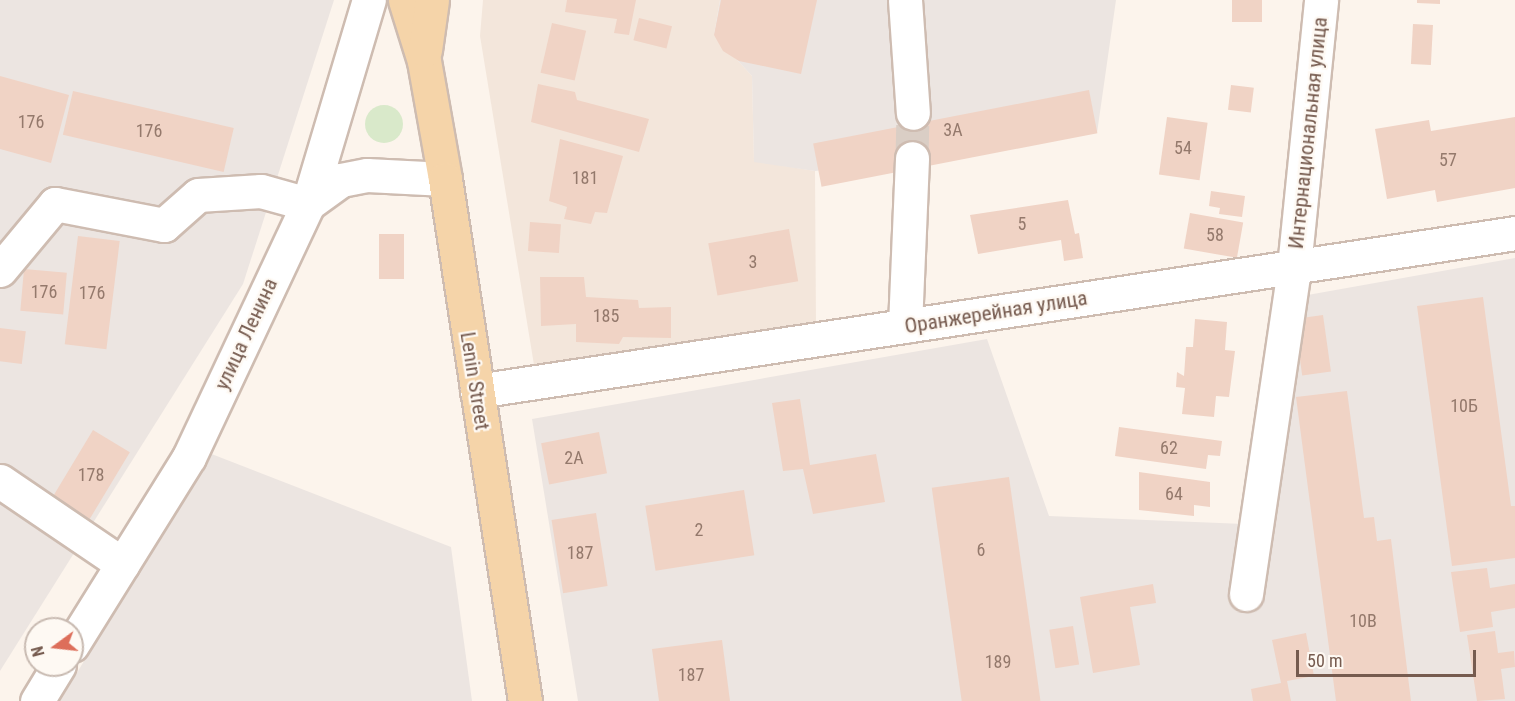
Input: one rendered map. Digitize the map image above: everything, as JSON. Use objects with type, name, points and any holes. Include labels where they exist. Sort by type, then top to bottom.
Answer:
[{"type":"main road","name":"Lenin Street","points":[[405,0],[424,61],[445,179],[525,701]]},
{"type":"main road","name":"Lenin Street","points":[[424,61],[432,0]]},
{"type":"street","name":"улица Ленина","points":[[84,626],[189,457],[308,204],[369,0]]},
{"type":"street","points":[[905,0],[914,113]]},
{"type":"street","name":"Интернациональная улица","points":[[1246,594],[1294,267],[1321,0]]},
{"type":"street","points":[[905,326],[912,158]]},
{"type":"street","points":[[0,270],[55,204],[164,225],[198,195],[261,191],[308,204],[341,180],[367,175],[445,179]]},
{"type":"street","name":"Оранжерейная улица","points":[[477,392],[1515,233]]},
{"type":"street","points":[[0,481],[122,564]]},
{"type":"street","points":[[37,701],[52,677]]},
{"type":"shaded area","points":[[0,0],[334,0],[243,284],[34,617],[24,617],[24,633],[0,671]]},
{"type":"shaded area","points":[[483,0],[720,0],[714,35],[752,76],[754,161],[815,171],[816,324],[535,371],[480,36]]},
{"type":"shaded area","points":[[720,0],[1116,0],[1097,133],[815,171],[754,162],[752,76],[714,35]]},
{"type":"shaded area","points":[[1515,258],[1515,701],[578,701],[532,419],[987,339],[1049,516],[1268,525],[1302,296]]},
{"type":"shaded area","points":[[209,453],[451,547],[472,701],[60,701],[74,677],[84,677],[84,661]]},
{"type":"green space","points":[[384,105],[397,111],[403,124],[397,137],[384,143],[371,137],[365,124],[371,111]]},
{"type":"building","points":[[567,0],[636,0],[629,35],[614,33],[617,19],[565,12]]},
{"type":"building","points":[[721,0],[817,0],[801,74],[739,61],[723,51],[714,35]]},
{"type":"building","points":[[1232,0],[1262,0],[1262,22],[1232,22]]},
{"type":"building","points":[[1417,0],[1440,0],[1440,4],[1417,3]]},
{"type":"building","points":[[639,18],[672,26],[666,49],[633,40]]},
{"type":"building","points":[[552,23],[586,31],[575,81],[541,73]]},
{"type":"building","points":[[1413,24],[1433,25],[1431,65],[1411,64]]},
{"type":"building","points":[[0,76],[69,95],[51,163],[0,149]]},
{"type":"building","points":[[538,84],[575,92],[577,100],[649,119],[639,152],[531,122]]},
{"type":"building","points":[[1231,85],[1254,88],[1251,113],[1228,110]]},
{"type":"building","points":[[1089,90],[1097,133],[822,187],[813,144]]},
{"type":"building","points":[[73,91],[234,128],[224,172],[63,135]]},
{"type":"building","points":[[1167,117],[1208,123],[1200,180],[1159,174]]},
{"type":"building","points":[[1515,117],[1515,188],[1437,202],[1435,190],[1387,199],[1375,129],[1429,120],[1431,131]]},
{"type":"building","points":[[560,139],[623,156],[607,213],[595,212],[591,224],[564,219],[567,207],[549,201]]},
{"type":"building","points":[[1211,191],[1245,196],[1242,217],[1219,214],[1220,208],[1209,206]]},
{"type":"building","points":[[1068,200],[1075,234],[1079,233],[1083,258],[1064,261],[1061,240],[978,254],[970,215]]},
{"type":"building","points":[[1190,213],[1243,222],[1237,258],[1184,248]]},
{"type":"building","points":[[530,222],[561,224],[559,253],[528,251]]},
{"type":"building","points":[[789,229],[798,281],[717,295],[708,243]]},
{"type":"building","points":[[379,234],[404,234],[404,279],[379,279]]},
{"type":"building","points":[[78,236],[120,241],[106,349],[65,344]]},
{"type":"building","points":[[24,269],[67,273],[63,315],[20,311]]},
{"type":"building","points":[[540,277],[584,277],[586,297],[638,300],[639,308],[671,307],[671,338],[623,337],[619,344],[576,342],[576,324],[541,326]]},
{"type":"building","points":[[1483,297],[1511,506],[1515,506],[1515,558],[1452,566],[1417,306]]},
{"type":"building","points":[[1323,315],[1331,371],[1302,375],[1294,319]]},
{"type":"building","points":[[1195,319],[1227,322],[1225,350],[1235,351],[1229,397],[1216,396],[1214,417],[1182,414],[1185,388],[1176,387],[1177,372],[1184,376],[1186,347],[1193,347]]},
{"type":"building","points":[[0,328],[26,331],[22,364],[0,361]]},
{"type":"building","points":[[1347,391],[1364,518],[1374,517],[1377,541],[1391,539],[1411,701],[1336,701],[1296,397]]},
{"type":"building","points":[[800,399],[810,465],[876,454],[885,502],[813,514],[803,469],[783,471],[772,403]]},
{"type":"building","points":[[1119,427],[1222,441],[1220,456],[1208,455],[1206,469],[1115,456]]},
{"type":"building","points":[[93,430],[130,452],[90,519],[53,497]]},
{"type":"building","points":[[599,432],[607,473],[549,484],[541,443]]},
{"type":"building","points":[[1139,472],[1210,482],[1210,507],[1194,505],[1194,516],[1139,510]]},
{"type":"building","points":[[1009,477],[1040,701],[962,701],[932,488]]},
{"type":"building","points":[[744,490],[754,555],[656,571],[645,506]]},
{"type":"building","points":[[596,513],[608,586],[563,593],[552,520]]},
{"type":"building","points":[[1487,568],[1490,588],[1515,584],[1515,608],[1491,612],[1493,627],[1460,632],[1451,572]]},
{"type":"building","points":[[1153,584],[1156,603],[1130,607],[1140,665],[1093,673],[1080,597]]},
{"type":"building","points":[[1073,626],[1079,665],[1055,668],[1049,630]]},
{"type":"building","points":[[1495,631],[1498,653],[1514,651],[1515,667],[1501,669],[1505,699],[1477,701],[1467,635]]},
{"type":"building","points":[[1306,633],[1314,676],[1287,681],[1291,701],[1253,701],[1251,689],[1281,683],[1272,640]]},
{"type":"building","points":[[722,640],[730,701],[659,701],[652,649]]},
{"type":"tunnel","points":[[912,158],[913,113]]}]
